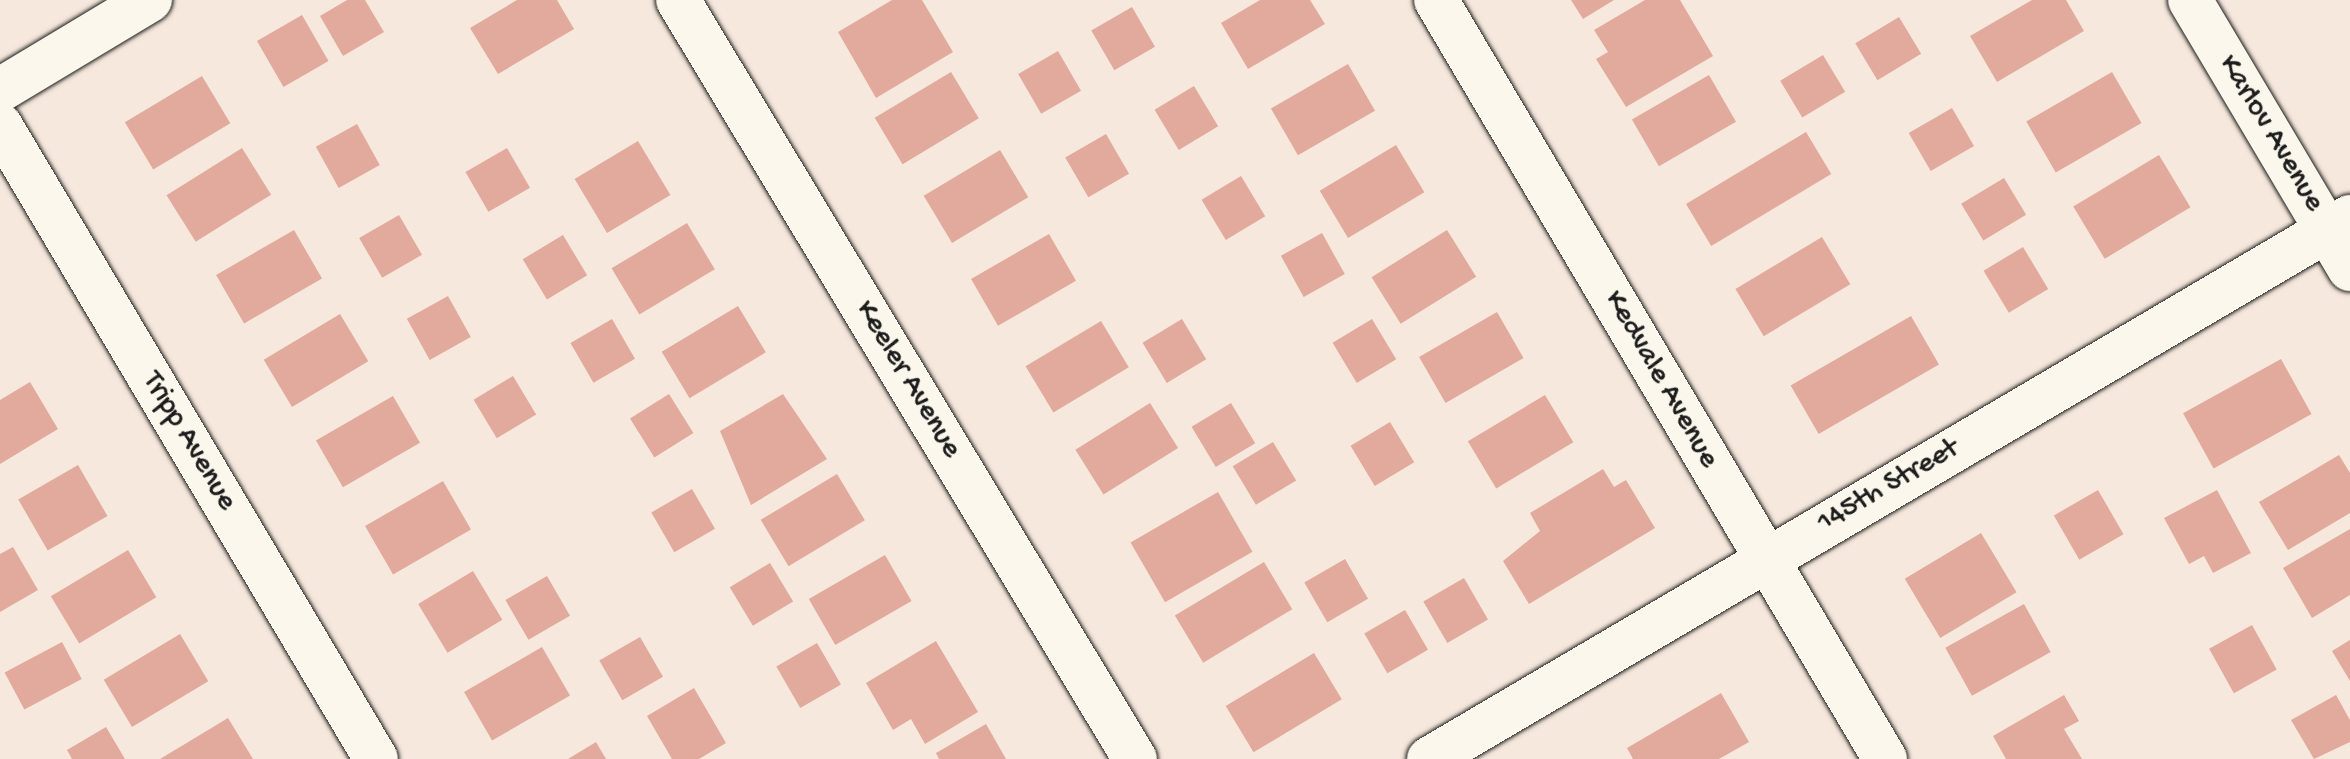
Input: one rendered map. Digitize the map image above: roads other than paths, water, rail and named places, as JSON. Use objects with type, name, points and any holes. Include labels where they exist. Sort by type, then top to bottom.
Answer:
[{"type":"street","points":[[0,90],[150,0]]},
{"type":"street","name":"Keeler Avenue","points":[[678,0],[1135,759]]},
{"type":"street","name":"Kedvale Avenue","points":[[1436,0],[1885,759]]},
{"type":"street","name":"Karlov Avenue","points":[[2190,0],[2339,224],[2350,269]]},
{"type":"street","name":"Tripp Avenue","points":[[0,125],[376,759]]},
{"type":"street","name":"145th Street","points":[[1429,759],[2339,224]]}]
